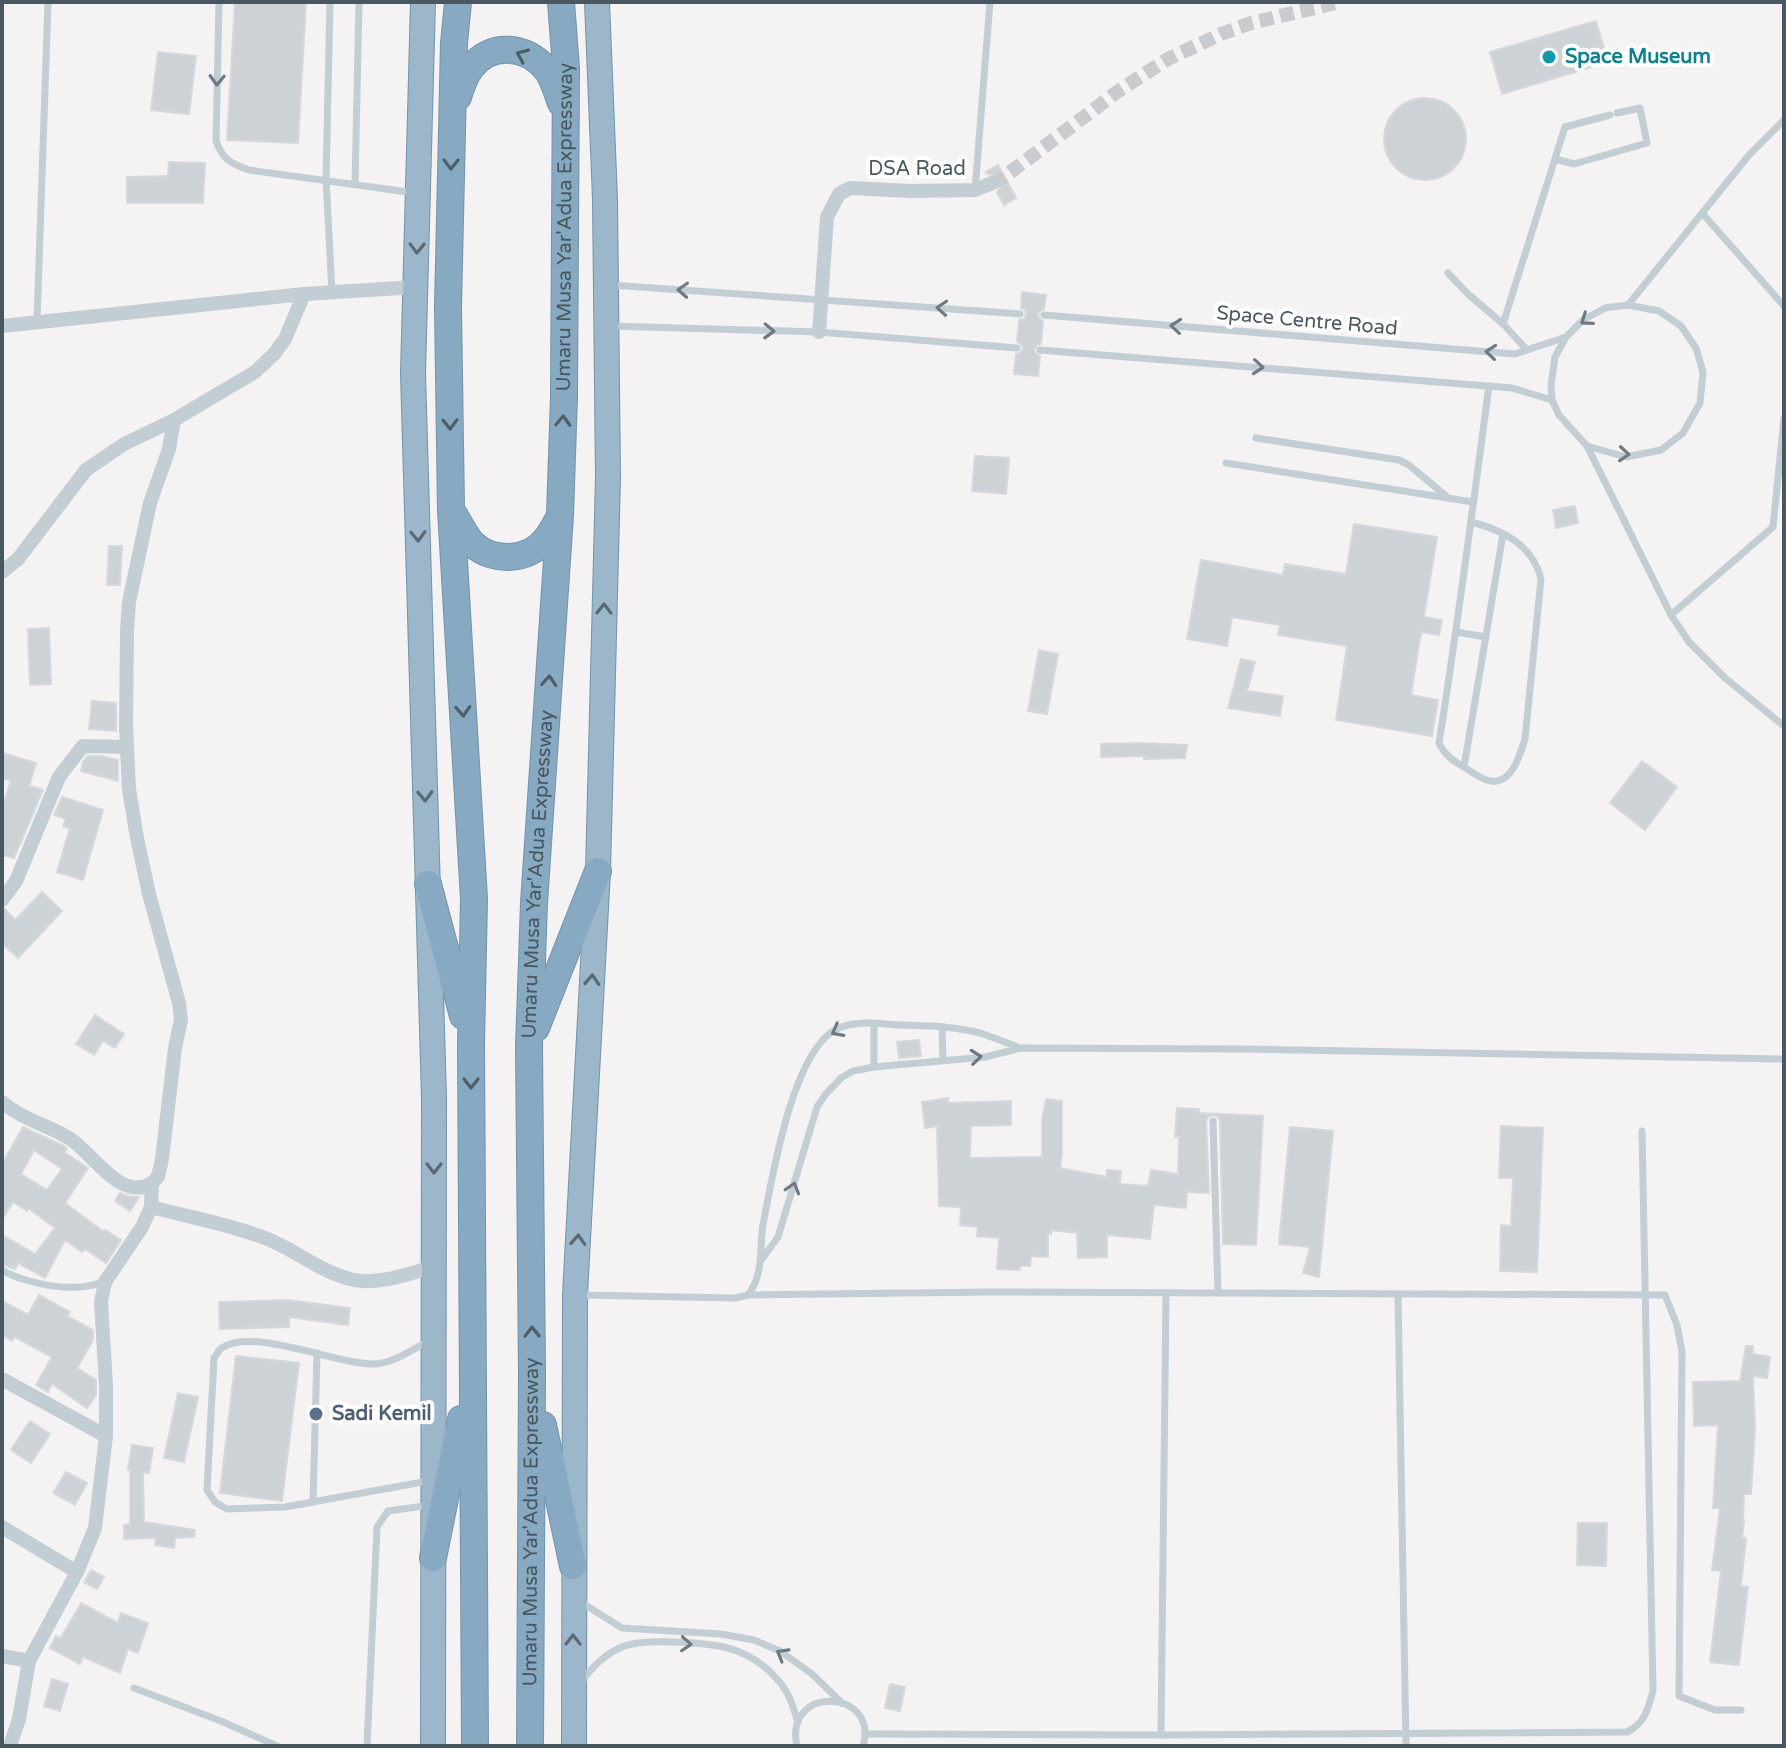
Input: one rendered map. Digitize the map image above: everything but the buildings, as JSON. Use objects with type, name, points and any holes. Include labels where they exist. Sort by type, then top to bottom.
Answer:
[{"type":"highway","points":[[423,2],[413,373],[434,1098],[433,1746]]},
{"type":"highway","points":[[458,2],[454,43],[448,307],[451,510],[474,899],[471,1044],[475,1746]]},
{"type":"highway","name":"Umaru Musa Yar'Adua Expressway","points":[[530,1746],[532,1375],[529,1046],[534,903],[560,515],[564,396],[566,68],[561,2]]},
{"type":"highway","name":"Umaru Musa Yar'Adua Expressway","points":[[574,1746],[575,1295],[598,871],[608,477],[607,285],[597,2]]},
{"type":"highway","points":[[452,116],[464,79],[472,66],[494,50],[508,49],[525,53],[547,70],[566,114]]},
{"type":"highway","points":[[451,510],[473,544],[492,556],[512,558],[530,552],[545,542],[560,515]]},
{"type":"highway","points":[[529,1046],[598,871]]},
{"type":"highway","points":[[428,884],[471,1044]]},
{"type":"highway","points":[[433,1558],[473,1365]]},
{"type":"highway","points":[[532,1375],[573,1566]]},
{"type":"street","name":"DSA Road","points":[[819,332],[827,217],[839,194],[850,188],[975,190],[992,183]]},
{"type":"street","points":[[2,326],[304,294],[416,287]]},
{"type":"street","points":[[2,572],[18,559],[86,470],[124,444],[174,420],[255,372],[285,339],[304,294]]},
{"type":"street","points":[[2,1102],[28,1119],[68,1137],[118,1182],[136,1188],[146,1187],[158,1177],[181,1020],[149,894],[129,789],[127,630],[129,602],[150,503],[169,449],[174,420]]},
{"type":"street","points":[[2,900],[16,881],[59,777],[69,761],[83,746],[127,747]]},
{"type":"street","points":[[10,1746],[19,1719],[29,1661],[77,1572],[95,1528],[106,1436],[101,1302],[105,1282],[142,1227],[151,1207],[152,1183]]},
{"type":"street","points":[[151,1207],[267,1238],[333,1273],[359,1281],[383,1280],[434,1267]]},
{"type":"street","points":[[2,1379],[106,1436]]},
{"type":"street","points":[[2,1527],[77,1572]]},
{"type":"street","points":[[2,1656],[29,1661]]},
{"type":"lane","points":[[37,321],[48,2]]},
{"type":"lane","points":[[219,2],[216,141],[221,155],[249,170],[418,193]]},
{"type":"lane","points":[[330,2],[326,179],[332,292]]},
{"type":"lane","points":[[355,184],[359,2]]},
{"type":"lane","points":[[975,190],[990,2]]},
{"type":"lane","points":[[1503,324],[1565,127],[1640,108],[1647,143],[1574,164],[1555,159]]},
{"type":"lane","points":[[1628,305],[1749,155],[1784,120]]},
{"type":"lane","points":[[1702,213],[1784,306]]},
{"type":"lane","points":[[1448,273],[1527,350]]},
{"type":"lane","points":[[607,285],[1020,314]]},
{"type":"lane","points":[[1587,446],[1626,457],[1661,450],[1683,433],[1700,403],[1703,372],[1696,348],[1681,326],[1659,311],[1628,305],[1605,308],[1583,320],[1566,337],[1555,357],[1552,400],[1559,415],[1587,446],[1671,615],[1689,642],[1725,678],[1784,726]]},
{"type":"lane","name":"Space Centre Road","points":[[1044,315],[1515,354],[1566,337]]},
{"type":"lane","points":[[607,326],[819,332],[1017,348]]},
{"type":"lane","points":[[1040,350],[1512,388],[1552,400]]},
{"type":"lane","points":[[1471,522],[1490,527],[1523,546],[1538,566],[1541,579],[1525,739],[1513,769],[1494,782],[1451,759],[1439,743],[1489,386]]},
{"type":"lane","points":[[1671,615],[1773,527],[1784,418]]},
{"type":"lane","points":[[1256,438],[1399,460],[1447,497]]},
{"type":"lane","points":[[1226,463],[1473,502]]},
{"type":"lane","points":[[1464,767],[1503,534]]},
{"type":"lane","points":[[1456,632],[1486,637]]},
{"type":"lane","points":[[748,1295],[756,1285],[762,1259],[761,1234],[786,1121],[807,1062],[833,1030],[846,1025],[874,1024],[942,1027],[979,1033],[1022,1048]]},
{"type":"lane","points":[[874,1024],[874,1067]]},
{"type":"lane","points":[[942,1027],[943,1060]]},
{"type":"lane","points":[[762,1259],[778,1237],[817,1107],[841,1078],[853,1071],[985,1057],[1022,1048],[1784,1059]]},
{"type":"lane","points":[[1213,1121],[1218,1293]]},
{"type":"lane","points":[[865,1734],[1627,1732],[1638,1726],[1647,1713],[1653,1691],[1642,1131]]},
{"type":"lane","points":[[2,1270],[61,1287],[105,1282]]},
{"type":"lane","points":[[575,1295],[735,1298],[748,1295],[990,1292],[1665,1295],[1677,1325],[1682,1352],[1679,1696],[1715,1710],[1741,1710]]},
{"type":"lane","points":[[1161,1735],[1166,1293]]},
{"type":"lane","points":[[1398,1294],[1406,1746]]},
{"type":"lane","points":[[433,1493],[285,1507],[227,1509],[215,1502],[207,1490],[214,1358],[222,1348],[240,1341],[281,1345],[373,1364],[388,1362],[434,1338]]},
{"type":"lane","points":[[313,1502],[317,1353]]},
{"type":"lane","points":[[367,1746],[377,1527],[388,1511],[433,1493]]},
{"type":"lane","points":[[573,1593],[587,1606],[622,1628],[721,1634],[754,1640],[780,1651],[812,1674],[842,1703]]},
{"type":"lane","points":[[573,1695],[591,1669],[625,1646],[650,1641],[716,1646],[736,1650],[768,1669],[791,1699],[798,1722]]},
{"type":"lane","points":[[134,1688],[277,1746]]},
{"type":"lane","points":[[797,1746],[795,1738],[801,1716],[819,1702],[831,1700],[852,1708],[860,1717],[865,1734],[863,1746]]},
{"type":"lane","points":[[948,1735],[948,1746]]},
{"type":"lane","points":[[966,1735],[966,1746]]},
{"type":"lane","points":[[1183,1735],[1183,1746]]},
{"type":"tunnel","points":[[992,183],[1121,89],[1168,59],[1251,23],[1340,2]]},
{"type":"place","name":"Space Museum","points":[[1549,57]]},
{"type":"place","name":"Sadi Kemil","points":[[316,1414]]}]
